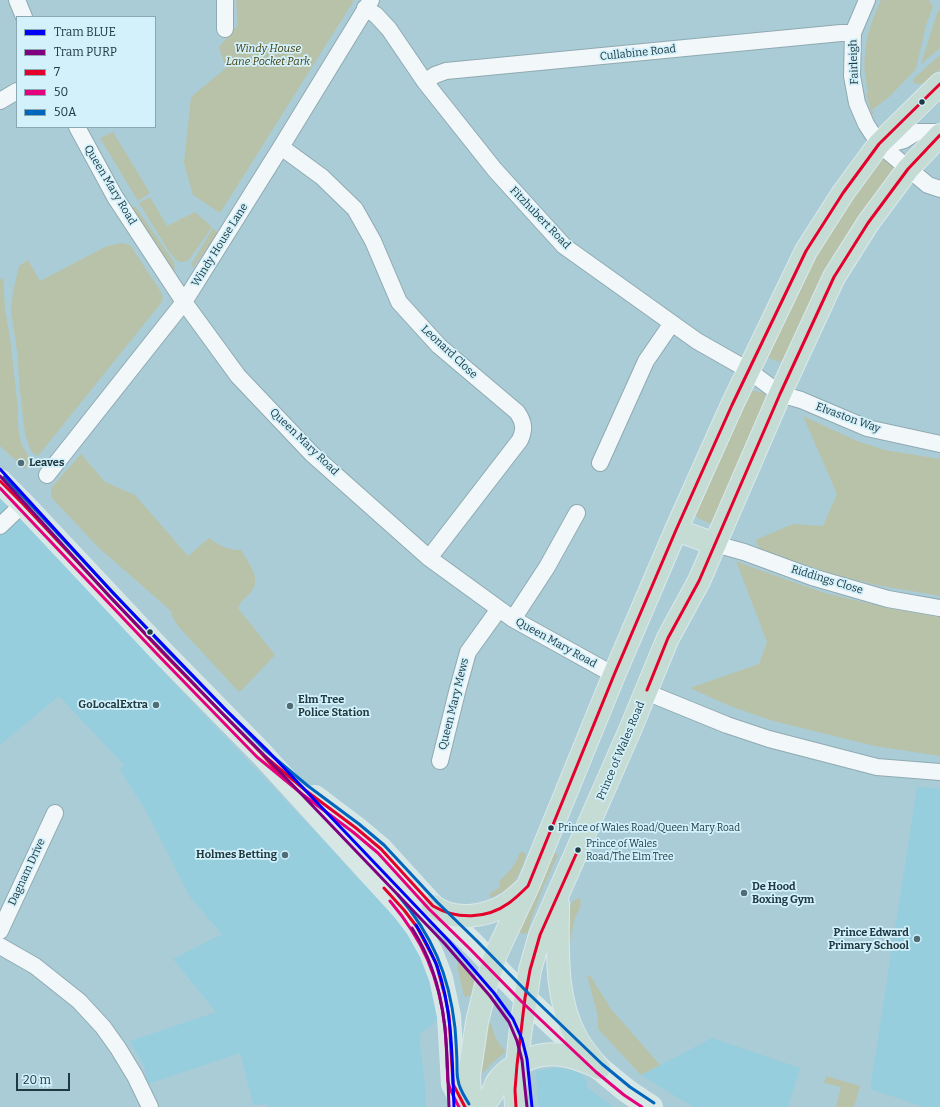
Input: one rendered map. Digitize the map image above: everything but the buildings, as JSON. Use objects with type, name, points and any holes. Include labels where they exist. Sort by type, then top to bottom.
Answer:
[{"type":"highway","points":[[471,1107],[469,1076],[473,1048],[480,1008],[492,965],[502,939],[528,886],[614,675],[676,530],[748,370],[806,251],[843,193],[878,144],[940,84]]},
{"type":"highway","name":"Prince of Wales Road","points":[[516,1107],[515,1090],[517,1064],[525,998],[530,970],[540,935],[668,638],[699,581],[780,394],[834,277],[868,223],[908,169],[940,133]]},
{"type":"highway","points":[[676,530],[716,544]]},
{"type":"highway","points":[[433,906],[454,916],[480,914],[509,903],[528,886]]},
{"type":"highway","points":[[558,895],[558,972],[563,1007],[577,1039],[587,1054],[600,1068]]},
{"type":"highway","points":[[482,1107],[503,1075],[517,1064],[539,1055],[558,1055],[579,1059],[600,1068]]},
{"type":"main road","points":[[0,481],[162,652],[261,753],[404,910],[417,928],[431,952],[441,978],[448,1016],[453,1084],[464,1107]]},
{"type":"main road","points":[[261,753],[305,790],[356,828],[381,849],[433,906],[525,998],[600,1068],[627,1091],[651,1107]]},
{"type":"street","points":[[17,0],[24,16]]},
{"type":"street","points":[[225,0],[225,29]]},
{"type":"street","name":"Fairleigh","points":[[867,0],[853,33],[852,76],[857,103],[866,124],[878,144],[908,169]]},
{"type":"street","name":"Fitzhubert Road","points":[[368,4],[389,29],[425,82],[495,170],[564,246],[697,342],[748,370],[780,394]]},
{"type":"street","name":"Windy House Lane","points":[[47,475],[184,302],[368,4]]},
{"type":"street","name":"Cullabine Road","points":[[425,82],[435,75],[446,71],[840,33],[853,33]]},
{"type":"street","points":[[0,101],[16,92]]},
{"type":"street","name":"Queen Mary Road","points":[[78,128],[115,197],[184,302],[238,376],[307,448],[429,558],[513,619],[614,675]]},
{"type":"street","points":[[878,144],[893,143],[904,140],[917,132],[940,133]]},
{"type":"street","name":"Leonard Close","points":[[281,147],[322,177],[355,209],[373,241],[399,302],[439,346],[517,412],[522,418],[524,426],[520,440],[429,558]]},
{"type":"street","points":[[908,169],[928,185],[940,189]]},
{"type":"street","points":[[600,463],[646,361],[672,323]]},
{"type":"street","name":"Elvaston Way","points":[[780,394],[801,400],[867,428],[940,444]]},
{"type":"street","points":[[0,526],[23,504]]},
{"type":"street","points":[[513,619],[547,568],[577,513]]},
{"type":"street","name":"Riddings Close","points":[[716,544],[744,552],[812,577],[888,599],[940,608]]},
{"type":"street","name":"Queen Mary Mews","points":[[440,761],[456,692],[468,652],[499,609]]},
{"type":"street","points":[[646,692],[727,725],[769,739],[877,767],[940,772]]},
{"type":"street","name":"Dagnam Drive","points":[[0,931],[55,812]]},
{"type":"street","points":[[0,946],[35,966],[79,1001],[103,1027],[118,1048],[136,1076],[150,1107]]},
{"type":"shaded area","points":[[0,499],[153,657],[169,678],[330,847],[357,878],[369,886],[398,914],[433,979],[439,1017],[431,1026],[419,1034],[426,1107],[268,1107],[268,1104],[253,1105],[240,1053],[148,1084],[144,1066],[130,1041],[216,1012],[173,959],[222,934],[190,897],[146,811],[120,770],[124,765],[59,696],[0,745]]},
{"type":"shaded area","name":"Prince Edward Primary School","points":[[917,787],[940,788],[940,1107],[924,1107],[870,1089]]},
{"type":"shaded area","points":[[712,1038],[800,1068],[788,1107],[694,1107],[641,1075]]},
{"type":"shaded area","points":[[556,1068],[572,1070],[581,1074],[586,1079],[588,1088],[614,1107],[538,1107],[536,1071]]},
{"type":"green space","name":"Windy House Lane Pocket Park","points":[[236,0],[353,0],[353,2],[220,213],[193,195],[184,163],[191,97],[226,68],[219,47],[238,25]]},
{"type":"green space","points":[[881,0],[929,0],[933,7],[926,25],[916,69],[889,97],[872,110],[874,113],[872,115],[866,94],[868,93],[864,60],[868,34]]},
{"type":"green space","points":[[938,10],[940,10],[940,48],[921,64]]},
{"type":"green space","points":[[940,55],[940,69],[926,82],[915,84],[913,81],[914,78]]},
{"type":"green space","points":[[113,132],[150,193],[138,201],[100,138]]},
{"type":"green space","points":[[884,155],[897,169],[784,359],[779,362],[767,357],[781,318],[831,227]]},
{"type":"green space","points":[[150,197],[167,226],[195,212],[212,227],[188,261],[181,262],[176,260],[168,250],[139,203]]},
{"type":"green space","points":[[135,206],[174,262],[175,270],[172,269],[132,208]]},
{"type":"green space","points":[[213,228],[217,234],[193,268],[192,263]]},
{"type":"green space","points":[[122,243],[130,245],[161,292],[163,298],[161,303],[38,456],[32,452],[25,433],[17,351],[11,311],[13,292],[19,266],[28,260],[40,281],[107,246]]},
{"type":"green space","points":[[3,278],[5,309],[10,338],[18,409],[18,427],[21,443],[31,461],[25,469],[0,446],[0,280]]},
{"type":"green space","points":[[752,391],[764,393],[766,401],[713,523],[711,524],[698,518],[695,514],[748,394]]},
{"type":"green space","points":[[803,416],[857,441],[885,450],[940,459],[940,596],[876,585],[836,575],[761,550],[755,540],[793,524],[823,526],[837,494]]},
{"type":"green space","points":[[81,454],[105,482],[135,495],[188,556],[209,538],[224,547],[241,550],[250,564],[254,575],[255,586],[238,608],[275,655],[242,690],[239,692],[178,626],[172,616],[171,611],[98,547],[52,498],[51,488]]},
{"type":"green space","points":[[736,561],[825,593],[888,608],[940,617],[940,756],[875,746],[773,721],[730,706],[690,688],[759,664],[767,642]]},
{"type":"green space","points":[[521,852],[526,854],[515,881],[503,892],[491,898],[489,894],[500,887],[499,881],[511,869]]},
{"type":"green space","points":[[554,853],[557,854],[557,857],[543,888],[532,917],[528,933],[522,934],[520,932],[520,928]]},
{"type":"green space","points":[[578,898],[580,899],[581,905],[575,918],[570,944],[567,946],[568,912],[570,906]]},
{"type":"green space","points":[[460,963],[474,980],[471,995],[466,997],[464,996],[463,992],[457,965]]},
{"type":"green space","points":[[587,975],[591,977],[611,1009],[660,1065],[641,1075],[598,1029],[597,1012]]},
{"type":"green space","points":[[488,1023],[491,1023],[494,1034],[505,1052],[483,1073],[481,1072],[483,1050]]},
{"type":"green space","points":[[826,1076],[860,1086],[854,1107],[836,1107],[841,1087],[824,1083]]},
{"type":"tram line","name":"BLUE","points":[[0,469],[114,594],[226,710],[266,749],[449,941],[494,993],[513,1019],[522,1039],[527,1059],[532,1107]]},
{"type":"tram line","name":"PURP","points":[[0,476],[110,597],[445,944],[490,996],[509,1022],[517,1041],[522,1060],[527,1107]]},
{"type":"tram line","name":"BLUE","points":[[416,925],[437,966],[446,1000],[451,1036],[454,1107]]},
{"type":"tram line","name":"PURP","points":[[412,928],[430,963],[441,1003],[446,1037],[449,1107]]},
{"type":"transit line","name":"7","points":[[261,753],[305,790],[356,828],[381,849],[433,906],[442,911],[452,914],[472,916],[482,915],[500,908],[512,901],[528,886],[614,675],[676,530],[732,405],[806,251],[843,193],[879,144],[940,84]]},
{"type":"transit line","name":"7","points":[[647,690],[668,638],[699,581],[780,394],[834,277],[868,223],[908,169],[940,135]]},
{"type":"transit line","name":"50A","points":[[4,477],[166,649],[264,749],[308,786],[359,824],[384,845],[437,902],[602,1064],[630,1087],[654,1103]]},
{"type":"transit line","name":"7","points":[[0,481],[162,652],[261,753],[284,779]]},
{"type":"transit line","name":"50","points":[[0,488],[257,757],[378,853],[429,909],[522,1002],[596,1072],[624,1095],[642,1107]]},
{"type":"transit line","name":"7","points":[[516,1107],[515,1090],[517,1065],[530,970],[540,935],[578,850]]},
{"type":"transit line","name":"7","points":[[384,888],[417,927],[436,963],[449,1016],[453,1084],[465,1107]]},
{"type":"transit line","name":"50A","points":[[398,895],[410,910],[429,940],[443,973],[452,1008],[455,1028],[457,1074],[462,1093],[469,1104]]},
{"type":"transit line","name":"50","points":[[390,901],[412,930],[434,975],[439,992],[445,1027],[448,1082],[451,1092],[459,1107]]},
{"type":"place","name":"Leaves","points":[[21,463]]},
{"type":"place","name":"GoLocalExtra","points":[[156,705]]},
{"type":"place","name":"Elm Tree Police Station","points":[[290,706]]},
{"type":"place","name":"Prince of Wales Road/Queen Mary Road","points":[[551,828]]},
{"type":"place","name":"Prince of Wales Road/The Elm Tree","points":[[578,850]]},
{"type":"place","name":"Holmes Betting","points":[[285,855]]},
{"type":"place","name":"De Hood Boxing Gym","points":[[744,893]]},
{"type":"place","name":"Prince Edward Primary School","points":[[917,939]]}]
